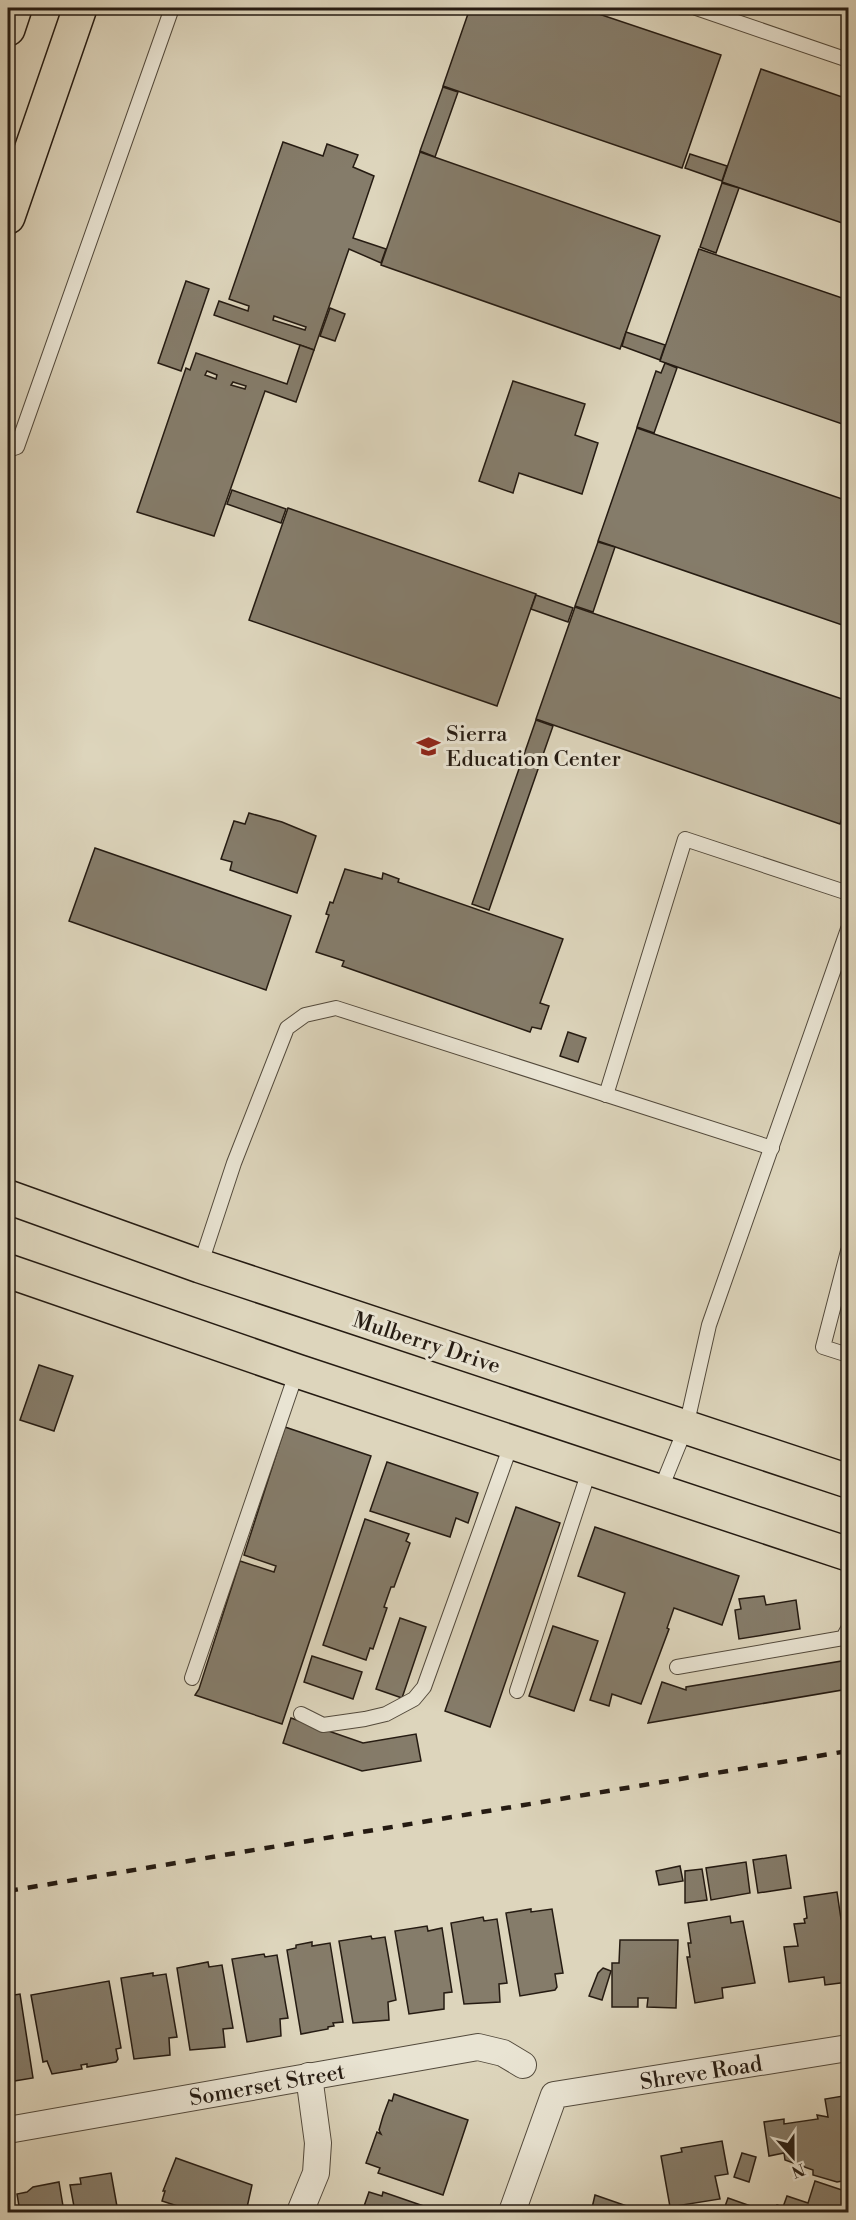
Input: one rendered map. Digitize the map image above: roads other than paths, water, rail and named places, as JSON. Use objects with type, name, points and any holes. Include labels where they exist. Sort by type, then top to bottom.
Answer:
[{"type":"main road","points":[[8,29],[15,8]]},
{"type":"main road","points":[[8,217],[80,8]]},
{"type":"main road","name":"Mulberry Drive","points":[[8,1197],[201,1266],[849,1481]]},
{"type":"main road","points":[[8,1271],[297,1371],[849,1554]]},
{"type":"street","name":"Somerset Street","points":[[8,2130],[478,2047],[503,2053],[523,2065]]},
{"type":"street","name":"Shreve Road","points":[[512,2212],[554,2095],[849,2048]]},
{"type":"street","points":[[300,2212],[316,2173],[318,2143],[309,2076]]},
{"type":"lane","points":[[8,450],[17,447],[172,8]]},
{"type":"lane","points":[[696,8],[849,60]]},
{"type":"lane","points":[[606,1095],[685,838],[849,893]]},
{"type":"lane","points":[[660,1491],[686,1426],[710,1325],[849,929]]},
{"type":"lane","points":[[201,1266],[234,1163],[287,1028],[304,1015],[336,1008],[772,1148]]},
{"type":"lane","points":[[849,1251],[823,1347],[849,1355]]},
{"type":"lane","points":[[192,1678],[297,1371]]},
{"type":"lane","points":[[301,1714],[323,1725],[386,1714],[414,1700],[424,1687],[512,1442]]},
{"type":"lane","points":[[517,1691],[590,1468]]},
{"type":"lane","points":[[676,1667],[843,1638],[849,1629]]},
{"type":"railway","points":[[8,1891],[848,1751]]},
{"type":"place","name":"Sierra Education Center","points":[[428,746]]}]
